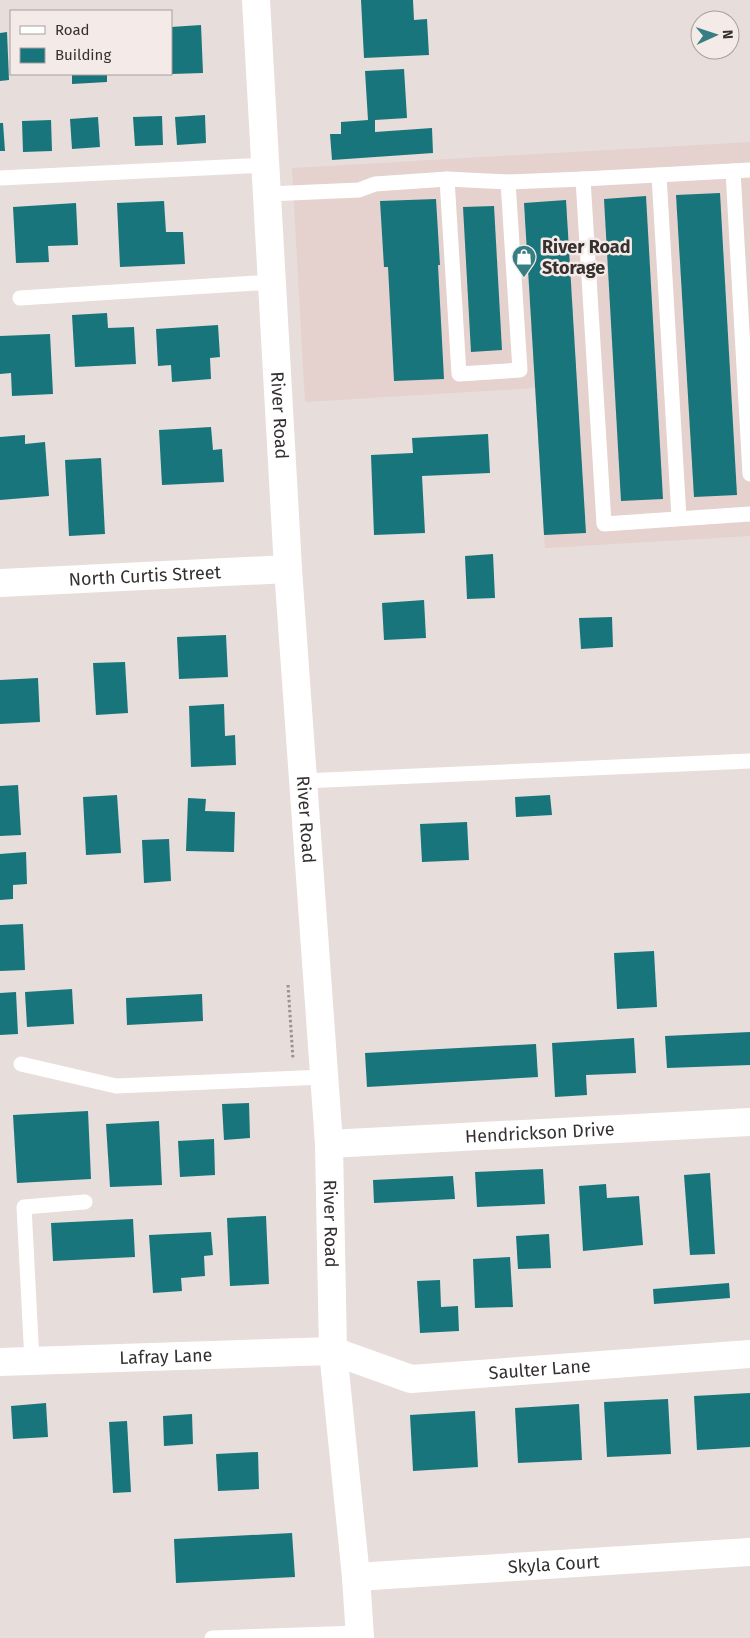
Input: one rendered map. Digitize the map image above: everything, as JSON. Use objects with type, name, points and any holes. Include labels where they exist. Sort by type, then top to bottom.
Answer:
[{"type":"street","name":"River Road","points":[[256,0],[288,569],[329,1144],[333,1351],[356,1577],[359,1635]]},
{"type":"street","name":"North Curtis Street","points":[[0,583],[288,569]]},
{"type":"street","name":"Hendrickson Drive","points":[[329,1144],[750,1122]]},
{"type":"street","name":"Saulter Lane","points":[[333,1351],[411,1379],[750,1354]]},
{"type":"street","name":"Lafray Lane","points":[[0,1362],[333,1351]]},
{"type":"street","name":"Skyla Court","points":[[356,1577],[750,1552]]},
{"type":"lane","points":[[0,178],[265,165]]},
{"type":"lane","points":[[268,194],[359,190],[375,184],[447,179],[508,182],[750,170]]},
{"type":"lane","points":[[732,171],[750,474]]},
{"type":"lane","points":[[659,175],[679,518]]},
{"type":"lane","points":[[447,179],[459,374],[520,370],[508,182]]},
{"type":"lane","points":[[583,179],[604,524],[750,514]]},
{"type":"lane","points":[[20,298],[272,282]]},
{"type":"lane","points":[[303,781],[750,761]]},
{"type":"lane","points":[[21,1064],[116,1086],[324,1077]]},
{"type":"lane","points":[[32,1361],[24,1207],[85,1202]]},
{"type":"lane","points":[[212,1638],[359,1635]]},
{"type":"shaded area","name":"River Road Storage","points":[[750,142],[750,536],[545,548],[535,388],[305,402],[292,168]]},
{"type":"building","points":[[361,0],[413,0],[414,20],[427,19],[429,55],[364,58]]},
{"type":"building","points":[[201,25],[203,73],[172,74],[172,27]]},
{"type":"building","points":[[7,32],[9,80],[0,81],[0,33]]},
{"type":"building","points":[[404,69],[407,118],[375,120],[375,132],[432,128],[433,153],[332,160],[330,134],[341,134],[341,122],[368,120],[365,71]]},
{"type":"building","points":[[72,75],[107,75],[107,82],[72,84]]},
{"type":"building","points":[[205,115],[206,143],[177,145],[175,117]]},
{"type":"building","points":[[162,116],[163,145],[135,146],[133,117]]},
{"type":"building","points":[[98,117],[100,147],[72,149],[70,119]]},
{"type":"building","points":[[51,120],[52,151],[23,152],[22,121]]},
{"type":"building","points":[[0,123],[3,123],[5,151],[0,151]]},
{"type":"building","points":[[720,193],[737,495],[694,497],[676,195]]},
{"type":"building","points":[[646,196],[663,499],[621,501],[604,199]]},
{"type":"building","points":[[436,199],[444,379],[394,381],[388,267],[384,267],[380,201]]},
{"type":"building","points":[[566,200],[586,533],[544,535],[524,203]]},
{"type":"building","points":[[164,201],[166,232],[183,232],[185,264],[120,267],[117,203]]},
{"type":"building","points":[[76,203],[78,245],[48,246],[49,262],[16,263],[13,207]]},
{"type":"building","points":[[494,206],[502,350],[471,352],[463,207]]},
{"type":"building","points":[[107,313],[108,328],[134,327],[136,364],[75,367],[72,315]]},
{"type":"building","points":[[218,325],[220,357],[210,358],[211,379],[172,382],[171,365],[158,366],[156,329]]},
{"type":"building","points":[[50,334],[53,394],[12,396],[11,373],[0,374],[0,336]]},
{"type":"building","points":[[211,427],[213,450],[222,449],[224,482],[162,485],[159,430]]},
{"type":"building","points":[[488,434],[490,473],[422,476],[425,533],[374,535],[371,455],[413,453],[412,438]]},
{"type":"building","points":[[25,435],[25,444],[45,442],[49,496],[0,500],[0,437]]},
{"type":"building","points":[[101,458],[105,534],[69,536],[65,460]]},
{"type":"building","points":[[493,554],[495,598],[467,599],[465,556]]},
{"type":"building","points":[[424,600],[426,638],[384,640],[382,603]]},
{"type":"building","points":[[612,617],[613,647],[581,649],[579,618]]},
{"type":"building","points":[[226,635],[228,677],[179,679],[177,637]]},
{"type":"building","points":[[125,662],[128,713],[96,715],[93,663]]},
{"type":"building","points":[[38,678],[40,722],[0,724],[0,680]]},
{"type":"building","points":[[224,704],[225,736],[235,735],[236,765],[191,767],[189,706]]},
{"type":"building","points":[[18,785],[21,835],[0,836],[0,786]]},
{"type":"building","points":[[117,795],[121,853],[86,855],[83,797]]},
{"type":"building","points":[[550,795],[552,815],[516,817],[515,797]]},
{"type":"building","points":[[188,798],[206,799],[205,811],[235,812],[234,852],[186,851]]},
{"type":"building","points":[[467,822],[469,860],[422,862],[420,824]]},
{"type":"building","points":[[169,839],[171,881],[144,883],[142,840]]},
{"type":"building","points":[[26,852],[27,884],[13,885],[13,899],[0,900],[0,854]]},
{"type":"building","points":[[23,924],[25,970],[0,971],[0,925]]},
{"type":"building","points":[[654,951],[657,1007],[617,1009],[614,953]]},
{"type":"building","points":[[72,989],[74,1024],[27,1027],[25,992]]},
{"type":"building","points":[[16,992],[18,1034],[0,1035],[0,993]]},
{"type":"building","points":[[202,994],[203,1021],[127,1025],[126,998]]},
{"type":"building","points":[[750,1032],[750,1065],[667,1068],[665,1036]]},
{"type":"building","points":[[634,1038],[636,1073],[586,1075],[587,1095],[555,1097],[552,1043]]},
{"type":"building","points":[[536,1044],[538,1077],[367,1087],[365,1053]]},
{"type":"building","points":[[249,1103],[250,1138],[224,1140],[222,1104]]},
{"type":"building","points":[[88,1111],[91,1179],[17,1183],[13,1115]]},
{"type":"building","points":[[159,1121],[162,1185],[110,1187],[106,1124]]},
{"type":"building","points":[[214,1139],[215,1175],[180,1177],[178,1141]]},
{"type":"building","points":[[543,1169],[545,1204],[477,1207],[475,1172]]},
{"type":"building","points":[[710,1173],[715,1254],[690,1255],[684,1175]]},
{"type":"building","points":[[453,1176],[455,1199],[374,1203],[373,1180]]},
{"type":"building","points":[[606,1184],[607,1198],[639,1196],[643,1245],[583,1251],[579,1186]]},
{"type":"building","points":[[266,1216],[269,1284],[230,1286],[227,1218]]},
{"type":"building","points":[[133,1219],[135,1257],[53,1261],[51,1223]]},
{"type":"building","points":[[211,1232],[213,1255],[204,1256],[205,1276],[181,1278],[182,1291],[153,1293],[149,1235]]},
{"type":"building","points":[[549,1234],[551,1268],[518,1269],[516,1236]]},
{"type":"building","points":[[510,1257],[513,1307],[475,1308],[473,1259]]},
{"type":"building","points":[[440,1280],[441,1307],[458,1306],[459,1331],[420,1333],[417,1281]]},
{"type":"building","points":[[729,1283],[730,1298],[654,1304],[653,1289]]},
{"type":"building","points":[[750,1393],[750,1447],[697,1450],[694,1396]]},
{"type":"building","points":[[668,1399],[671,1454],[607,1457],[604,1402]]},
{"type":"building","points":[[46,1403],[48,1437],[13,1439],[11,1406]]},
{"type":"building","points":[[579,1404],[582,1460],[518,1463],[515,1408]]},
{"type":"building","points":[[475,1411],[478,1467],[413,1471],[410,1415]]},
{"type":"building","points":[[192,1414],[193,1444],[164,1446],[163,1416]]},
{"type":"building","points":[[127,1421],[131,1492],[113,1493],[109,1422]]},
{"type":"building","points":[[258,1452],[259,1489],[218,1491],[216,1454]]},
{"type":"building","points":[[292,1533],[295,1577],[176,1583],[174,1539]]},
{"type":"place","name":"River Road Storage","points":[[524,278]]}]
